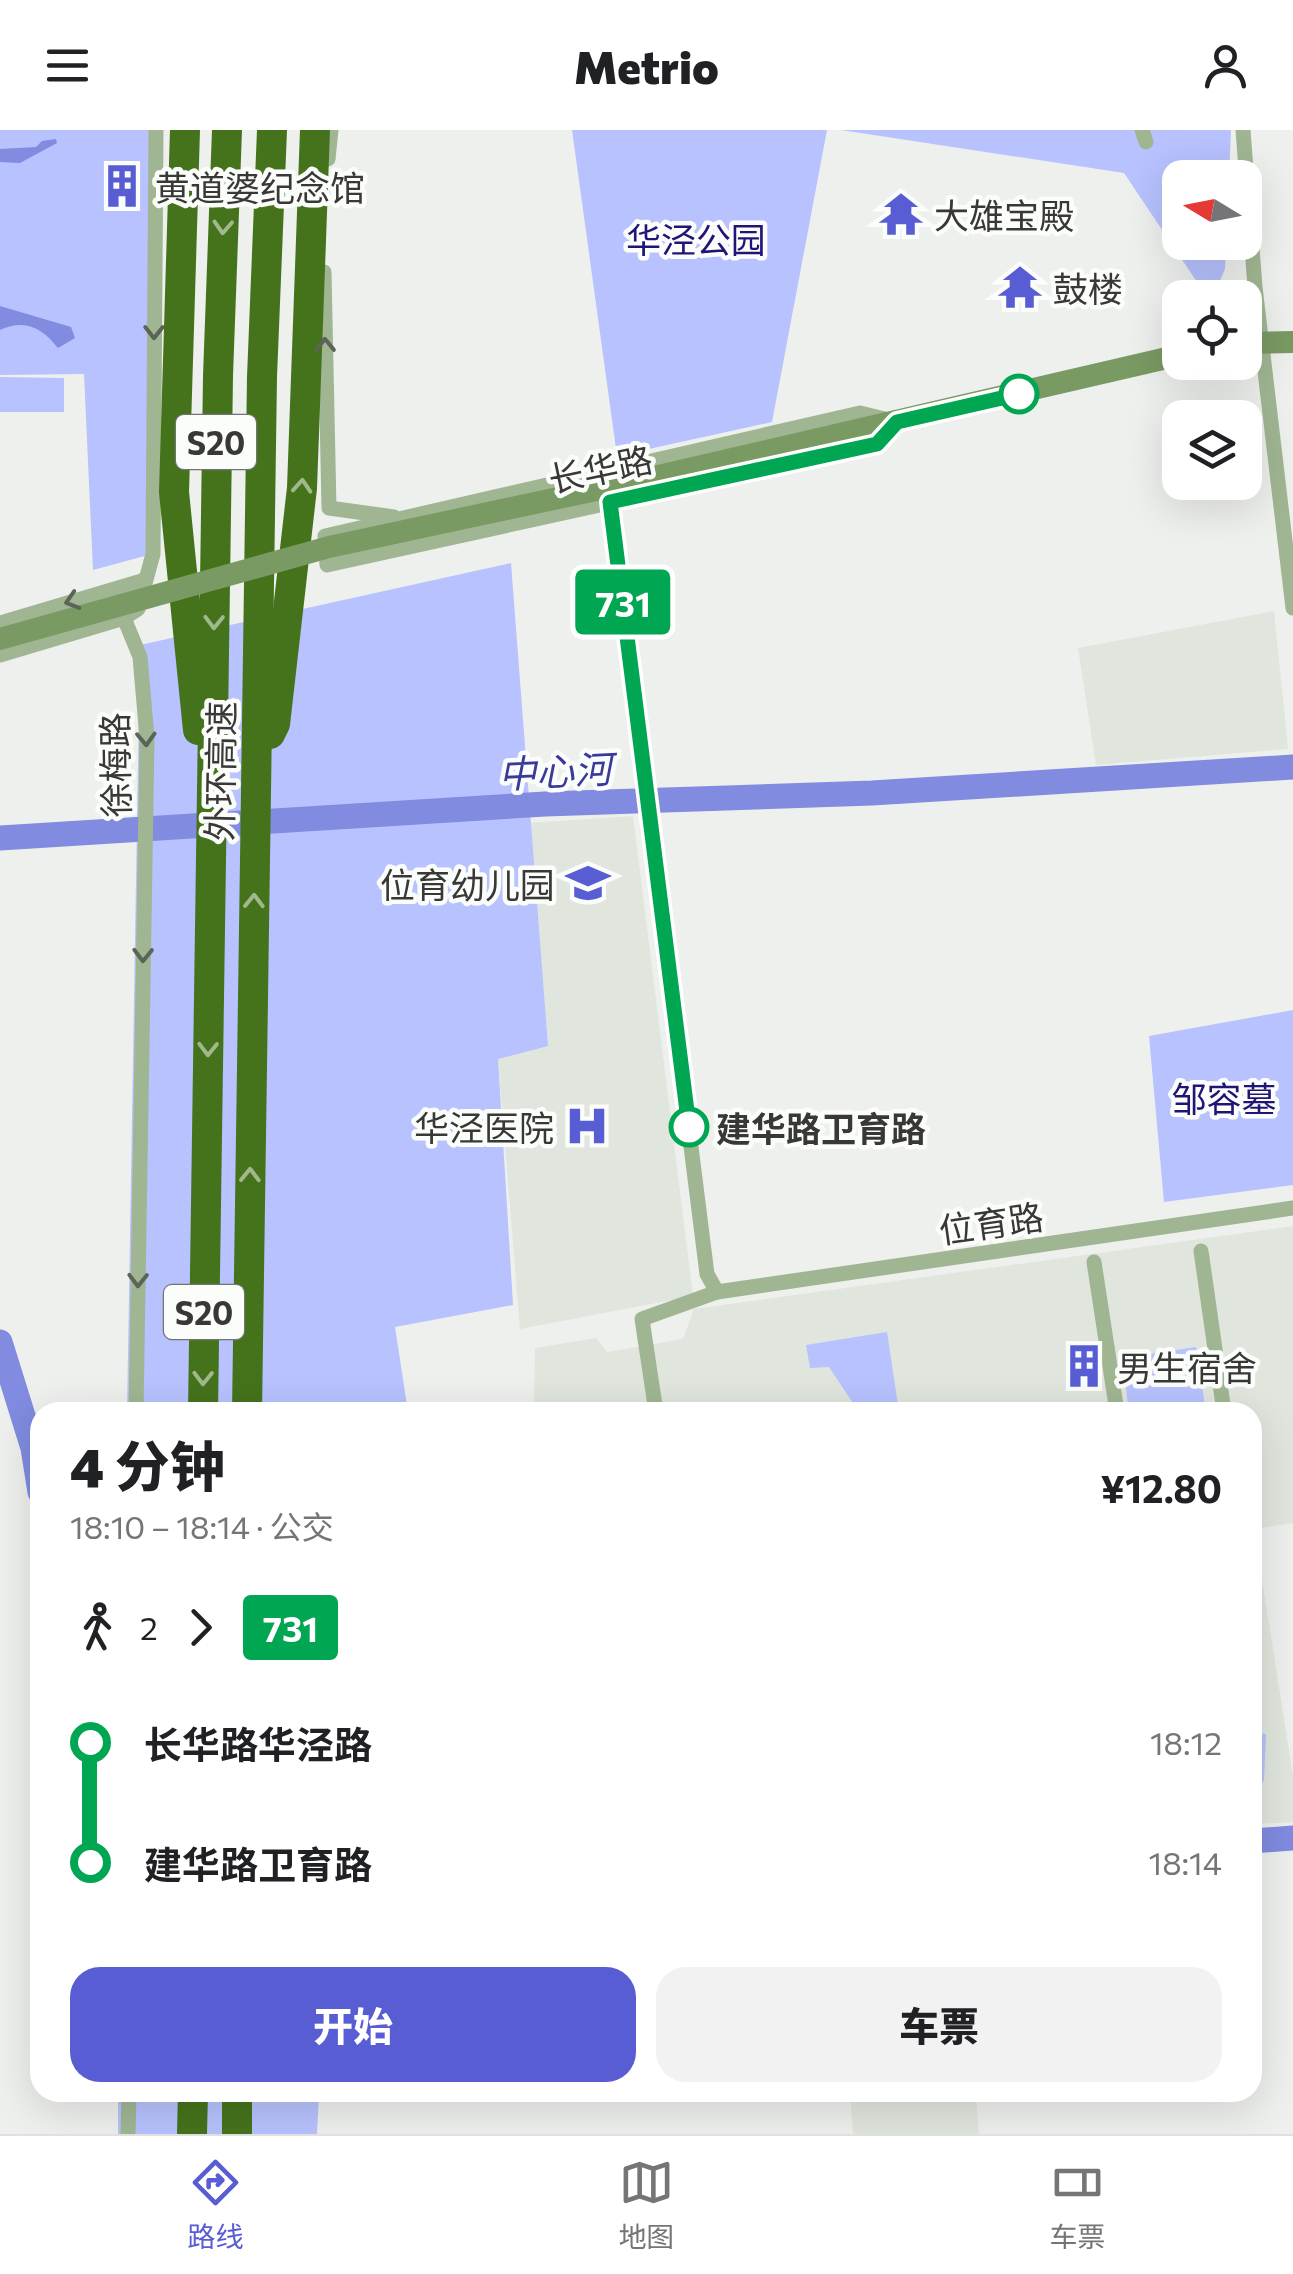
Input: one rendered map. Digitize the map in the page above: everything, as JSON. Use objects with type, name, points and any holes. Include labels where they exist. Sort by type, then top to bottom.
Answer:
[{"type":"highway","points":[[184,130],[175,524],[195,724],[212,754]]},
{"type":"highway","name":"外环高速","points":[[202,1402],[210,846],[227,130]]},
{"type":"highway","name":"外环高速","points":[[247,1402],[262,378],[272,130]]},
{"type":"highway","points":[[256,756],[276,724],[300,518],[315,130]]},
{"type":"highway","points":[[192,2134],[193,2102]]},
{"type":"highway","points":[[237,2102],[237,2134]]},
{"type":"street","points":[[0,655],[124,618],[138,609],[152,554],[156,130]]},
{"type":"street","points":[[330,130],[322,215],[329,508],[402,518]]},
{"type":"street","points":[[1243,130],[1250,280]]},
{"type":"street","points":[[1262,342],[1293,342]]},
{"type":"street","name":"长华路","points":[[897,422],[860,413],[325,536],[326,565],[897,422],[1162,360]]},
{"type":"street","points":[[1259,380],[1293,608]]},
{"type":"street","points":[[617,493],[649,814],[707,1274],[717,1292]]},
{"type":"street","name":"长华路","points":[[0,639],[256,565],[617,493]]},
{"type":"street","points":[[0,623],[144,580]]},
{"type":"street","name":"徐梅路","points":[[124,618],[140,657],[147,738],[136,1402]]},
{"type":"street","name":"位育路","points":[[655,1402],[642,1318],[717,1292],[1293,1208]]},
{"type":"street","points":[[1201,1250],[1223,1402]]},
{"type":"street","points":[[1094,1262],[1115,1402]]},
{"type":"street","points":[[128,2134],[129,2102]]},
{"type":"shaded area","points":[[56,139],[57,143],[20,163],[0,162],[0,149],[36,147],[42,141]]},
{"type":"shaded area","points":[[0,306],[71,327],[75,338],[58,348],[33,327],[18,325],[0,330]]},
{"type":"shaded area","points":[[1274,611],[1288,749],[1096,765],[1078,648]]},
{"type":"shaded area","name":"华泾医院","points":[[633,816],[693,1296],[520,1329],[498,1059],[548,1045],[529,823]]},
{"type":"shaded area","points":[[1293,1226],[1293,1523],[1262,1528],[1262,1402],[534,1402],[535,1348],[596,1338],[607,1352],[683,1339],[694,1309]]},
{"type":"shaded area","points":[[1262,1580],[1293,1776],[1293,1822],[1262,1824]]},
{"type":"shaded area","points":[[851,2102],[977,2102],[979,2134],[853,2134]]},
{"type":"green space","points":[[0,130],[156,130],[152,554],[93,570],[84,374],[0,375]]},
{"type":"green space","name":"华泾公园","points":[[572,130],[827,130],[772,422],[617,456]]},
{"type":"green space","points":[[841,130],[1231,130],[1230,160],[1162,160],[1162,230],[1124,173]]},
{"type":"green space","points":[[1182,260],[1225,260],[1220,280],[1196,280]]},
{"type":"green space","points":[[0,377],[64,378],[64,412],[0,412]]},
{"type":"green space","points":[[511,563],[548,1046],[498,1059],[513,1305],[395,1327],[406,1402],[127,1402],[140,645]]},
{"type":"green space","name":"邹容墓","points":[[1293,1010],[1293,1185],[1164,1202],[1149,1036]]},
{"type":"green space","points":[[887,1332],[898,1402],[852,1402],[829,1367],[810,1368],[806,1345]]},
{"type":"green space","points":[[1196,1347],[1204,1402],[1128,1402],[1122,1358]]},
{"type":"green space","points":[[1262,1734],[1266,1734],[1262,1784]]},
{"type":"green space","points":[[118,2102],[319,2102],[317,2134],[118,2134]]},
{"type":"waterway","name":"中心河","points":[[0,838],[545,804],[872,793],[1293,767]]},
{"type":"waterway","points":[[0,1342],[30,1438]]},
{"type":"waterway","points":[[1262,1840],[1293,1838]]},
{"type":"bus line","name":"731","points":[[689,1127],[610,502],[877,444],[897,422],[1019,394]]},
{"type":"place","name":"黄道婆纪念馆","points":[[122,186]]},
{"type":"place","name":"大雄宝殿","points":[[901,214]]},
{"type":"place","name":"鼓楼","points":[[1020,287]]},
{"type":"place","name":"位育幼儿园","points":[[588,883]]},
{"type":"place","name":"华泾医院","points":[[587,1126]]},
{"type":"place","name":"建华路卫育路","points":[[689,1127]]},
{"type":"place","name":"男生宿舍","points":[[1084,1366]]}]
